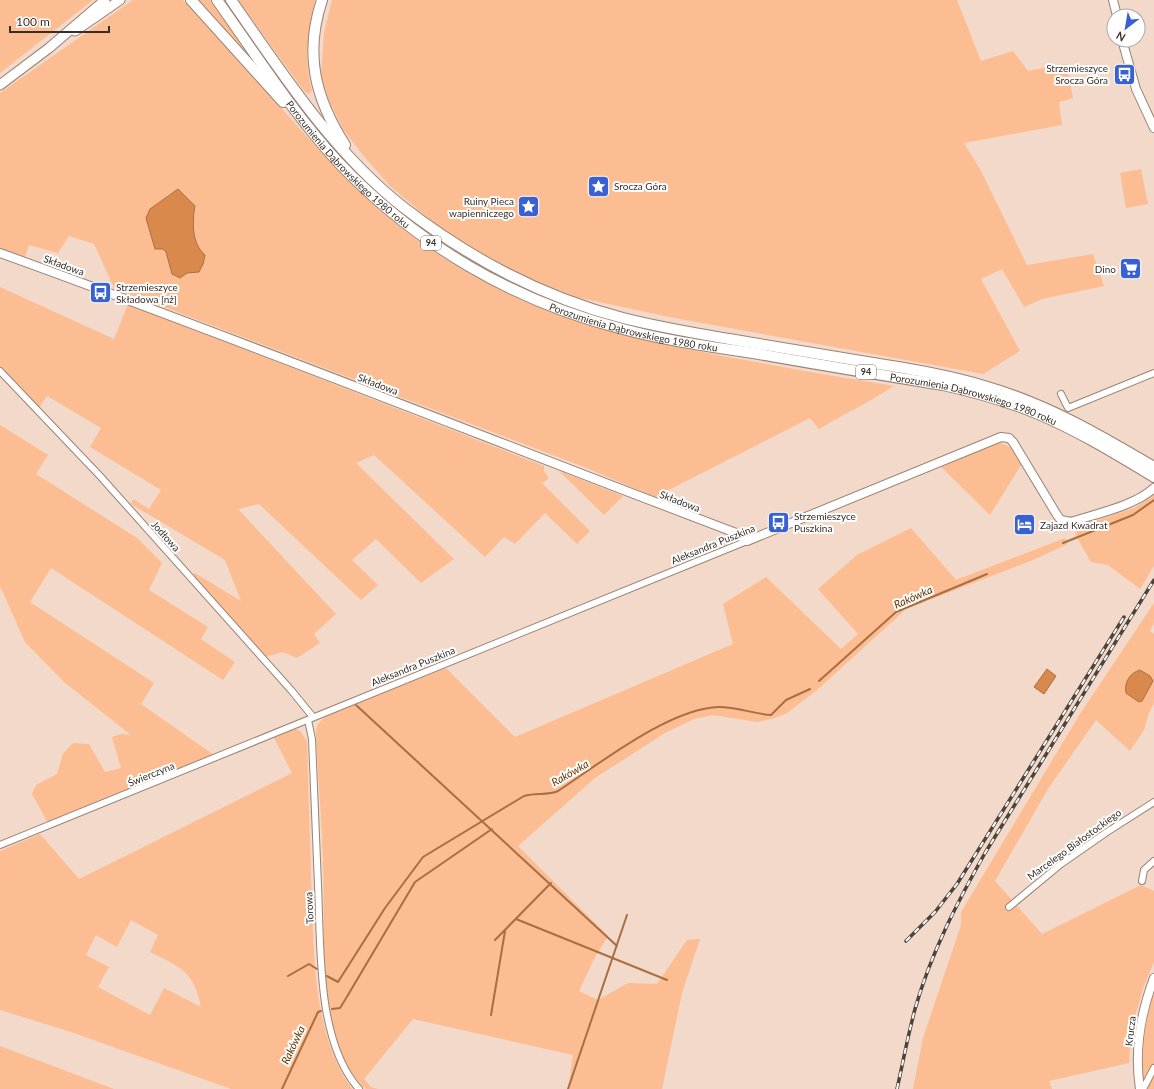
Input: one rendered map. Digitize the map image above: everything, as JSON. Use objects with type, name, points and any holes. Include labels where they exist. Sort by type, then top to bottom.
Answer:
[{"type":"main road","points":[[49,48],[105,0]]},
{"type":"main road","points":[[0,84],[49,48],[120,0]]},
{"type":"main road","points":[[191,0],[250,67],[314,133]]},
{"type":"main road","name":"Porozumienia Dąbrowskiego 1980 roku","points":[[217,0],[292,105],[314,133],[363,187],[422,237],[476,271],[534,299],[624,330],[978,393],[1036,413],[1149,467]]},
{"type":"main road","name":"Porozumienia Dąbrowskiego 1980 roku","points":[[231,0],[300,99],[358,165],[400,205],[454,244],[509,275],[561,298],[626,319],[675,330],[924,371],[980,385],[1039,404],[1070,418],[1149,467],[1154,477]]},
{"type":"main road","points":[[322,0],[317,14],[313,40],[315,76],[321,98],[331,122],[358,165]]},
{"type":"street","points":[[1124,48],[1136,89],[1154,128]]},
{"type":"street","name":"Składowa","points":[[0,253],[122,297],[376,394],[736,533],[746,541]]},
{"type":"street","name":"Jodłowa","points":[[0,371],[112,490],[292,690],[311,718]]},
{"type":"street","points":[[1061,394],[1068,408],[1154,373]]},
{"type":"street","name":"Aleksandra Puszkina","points":[[311,718],[1001,437],[1009,438],[1013,442],[1057,515],[1064,521],[1071,522],[1134,500],[1154,488]]},
{"type":"street","name":"Świerczyna","points":[[0,845],[311,718]]},
{"type":"street","name":"Torowa","points":[[311,718],[323,994],[338,1056],[346,1074],[359,1089]]},
{"type":"street","name":"Marcelego Białostockiego","points":[[1009,907],[1061,864],[1154,802]]},
{"type":"street","points":[[1142,881],[1144,870],[1154,861]]},
{"type":"street","name":"Krucza","points":[[1140,1089],[1137,1059],[1139,1028],[1154,978]]},
{"type":"street","points":[[1143,1089],[1154,1068]]},
{"type":"shaded area","points":[[0,0],[93,0],[0,73]]},
{"type":"shaded area","points":[[133,0],[183,0],[315,145],[364,195],[419,241],[455,265],[491,286],[528,303],[566,317],[645,339],[728,357],[894,386],[819,429],[810,418],[655,497],[584,467],[143,299],[115,290],[94,244],[69,236],[58,253],[29,245],[25,257],[0,248],[0,93]],"holes":[[[169,194],[195,206],[192,221],[199,250],[172,274],[166,252],[163,249],[155,249],[151,233],[150,209],[161,203]]]},
{"type":"shaded area","points":[[195,0],[210,0],[258,67]]},
{"type":"shaded area","points":[[238,0],[315,0],[309,34],[307,57],[309,79],[312,91],[308,94],[304,91]]},
{"type":"shaded area","points":[[332,0],[957,0],[981,61],[1013,51],[1028,71],[1066,64],[1073,98],[1059,102],[1062,125],[964,143],[981,171],[1027,265],[1093,254],[1104,286],[1042,299],[1024,307],[1002,269],[981,279],[1020,351],[983,374],[669,317],[576,297],[524,276],[479,253],[435,224],[389,185],[362,154],[343,129],[330,103],[321,77],[324,33]]},
{"type":"shaded area","points":[[1141,169],[1148,204],[1126,208],[1120,173]]},
{"type":"shaded area","points":[[178,189],[195,206],[193,226],[195,239],[205,255],[199,272],[187,273],[180,278],[172,274],[166,252],[163,249],[155,249],[146,218],[150,209]]},
{"type":"shaded area","points":[[0,287],[114,339],[128,304],[544,466],[544,471],[549,478],[542,483],[590,531],[577,544],[545,513],[515,544],[504,537],[485,557],[374,455],[356,463],[454,559],[421,583],[376,539],[352,560],[378,585],[361,600],[259,504],[238,509],[336,614],[314,634],[320,643],[297,658],[283,652],[265,657],[192,576],[195,573],[241,601],[225,560],[131,504],[133,499],[149,509],[161,490],[90,447],[101,428],[47,396],[39,408],[0,366]]},
{"type":"shaded area","points":[[0,425],[48,455],[36,474],[137,538],[162,563],[149,590],[208,627],[201,639],[235,662],[223,680],[51,568],[30,602],[154,683],[141,704],[214,755],[48,823],[32,794],[36,785],[57,774],[63,754],[73,743],[89,744],[105,772],[121,768],[112,737],[121,734],[131,735],[64,682],[25,642],[0,586]]},
{"type":"shaded area","points":[[999,442],[1010,447],[1021,465],[990,515],[940,466]]},
{"type":"shaded area","points":[[559,471],[623,496],[604,515]]},
{"type":"shaded area","points":[[1154,495],[1154,566],[1140,589],[1108,565],[1091,562],[1075,534],[1080,526],[1134,508]]},
{"type":"shaded area","points":[[911,528],[956,580],[1065,538],[1068,544],[1033,560],[911,607],[904,601],[900,605],[905,610],[817,690],[787,713],[772,719],[757,722],[713,715],[694,719],[665,733],[595,778],[518,846],[608,936],[594,959],[579,991],[598,1000],[628,983],[657,984],[687,940],[700,939],[682,993],[662,1089],[568,1089],[573,1055],[413,1019],[364,1079],[371,1087],[378,1089],[366,1089],[349,1068],[337,1043],[330,1014],[326,984],[324,953],[324,893],[316,732],[321,721],[332,713],[446,668],[515,737],[733,644],[723,604],[766,577],[841,649],[858,634],[818,589],[857,555]]},
{"type":"shaded area","points":[[1154,603],[1154,623],[1150,631],[1154,634],[1154,703],[1149,713],[1144,730],[1130,751],[1096,720],[1048,789],[995,881],[1042,934],[1141,885],[1154,891],[1154,962],[1144,986],[1131,1029],[1129,1063],[1049,1081],[1052,1089],[913,1089],[923,1038],[961,925],[961,912],[1080,714]]},
{"type":"shaded area","points":[[1047,669],[1056,676],[1044,694],[1034,687]]},
{"type":"shaded area","points":[[1140,670],[1150,676],[1153,681],[1142,701],[1139,702],[1126,693],[1126,685],[1128,678],[1136,671]]},
{"type":"shaded area","points":[[296,729],[301,732],[307,741],[314,959],[317,988],[329,1042],[339,1067],[352,1089],[231,1089],[71,1032],[0,1010],[0,851],[40,834],[79,879],[292,773],[274,738]],"holes":[[[131,920],[158,935],[150,952],[170,962],[190,978],[198,995],[201,1007],[164,988],[150,1015],[98,987],[109,967],[86,955],[96,935],[117,947]]]},
{"type":"shaded area","points":[[1154,987],[1154,1089],[1144,1089],[1141,1036]]},
{"type":"shaded area","points":[[0,1046],[114,1089],[0,1089]]},
{"type":"waterway","name":"Rakówka","points":[[1063,543],[1133,515],[1154,500]]},
{"type":"waterway","name":"Rakówka","points":[[819,681],[896,612],[987,574]]},
{"type":"waterway","name":"Rakówka","points":[[327,976],[338,982],[385,908],[423,857],[524,796],[558,791],[636,739],[679,717],[700,710],[719,707],[771,715],[786,700],[810,689]]},
{"type":"waterway","points":[[356,705],[617,946]]},
{"type":"waterway","name":"Rakówka","points":[[332,1009],[340,1008],[415,882],[492,829]]},
{"type":"waterway","points":[[495,940],[551,883]]},
{"type":"waterway","points":[[568,1089],[627,915]]},
{"type":"waterway","points":[[516,919],[667,980]]},
{"type":"waterway","points":[[491,1015],[505,931]]},
{"type":"waterway","name":"Rakówka","points":[[288,976],[309,964],[317,969]]},
{"type":"waterway","name":"Rakówka","points":[[282,1089],[318,1012],[321,1011]]},
{"type":"railway","points":[[897,1089],[912,1019],[921,988],[937,948],[964,891],[985,853],[1154,580]]},
{"type":"railway","points":[[906,941],[935,912],[957,884],[1124,617]]},
{"type":"place","name":"Strzemieszyce Srocza Góra","points":[[1124,74]]},
{"type":"place","name":"Srocza Góra","points":[[598,186]]},
{"type":"place","name":"Ruiny Pieca wapienniczego","points":[[529,207]]},
{"type":"place","name":"Dino","points":[[1131,269]]},
{"type":"place","name":"Strzemieszyce Składowa [nż]","points":[[100,293]]},
{"type":"place","name":"Strzemieszyce Puszkina","points":[[779,522]]},
{"type":"place","name":"Zajazd Kwadrat","points":[[1024,525]]}]
